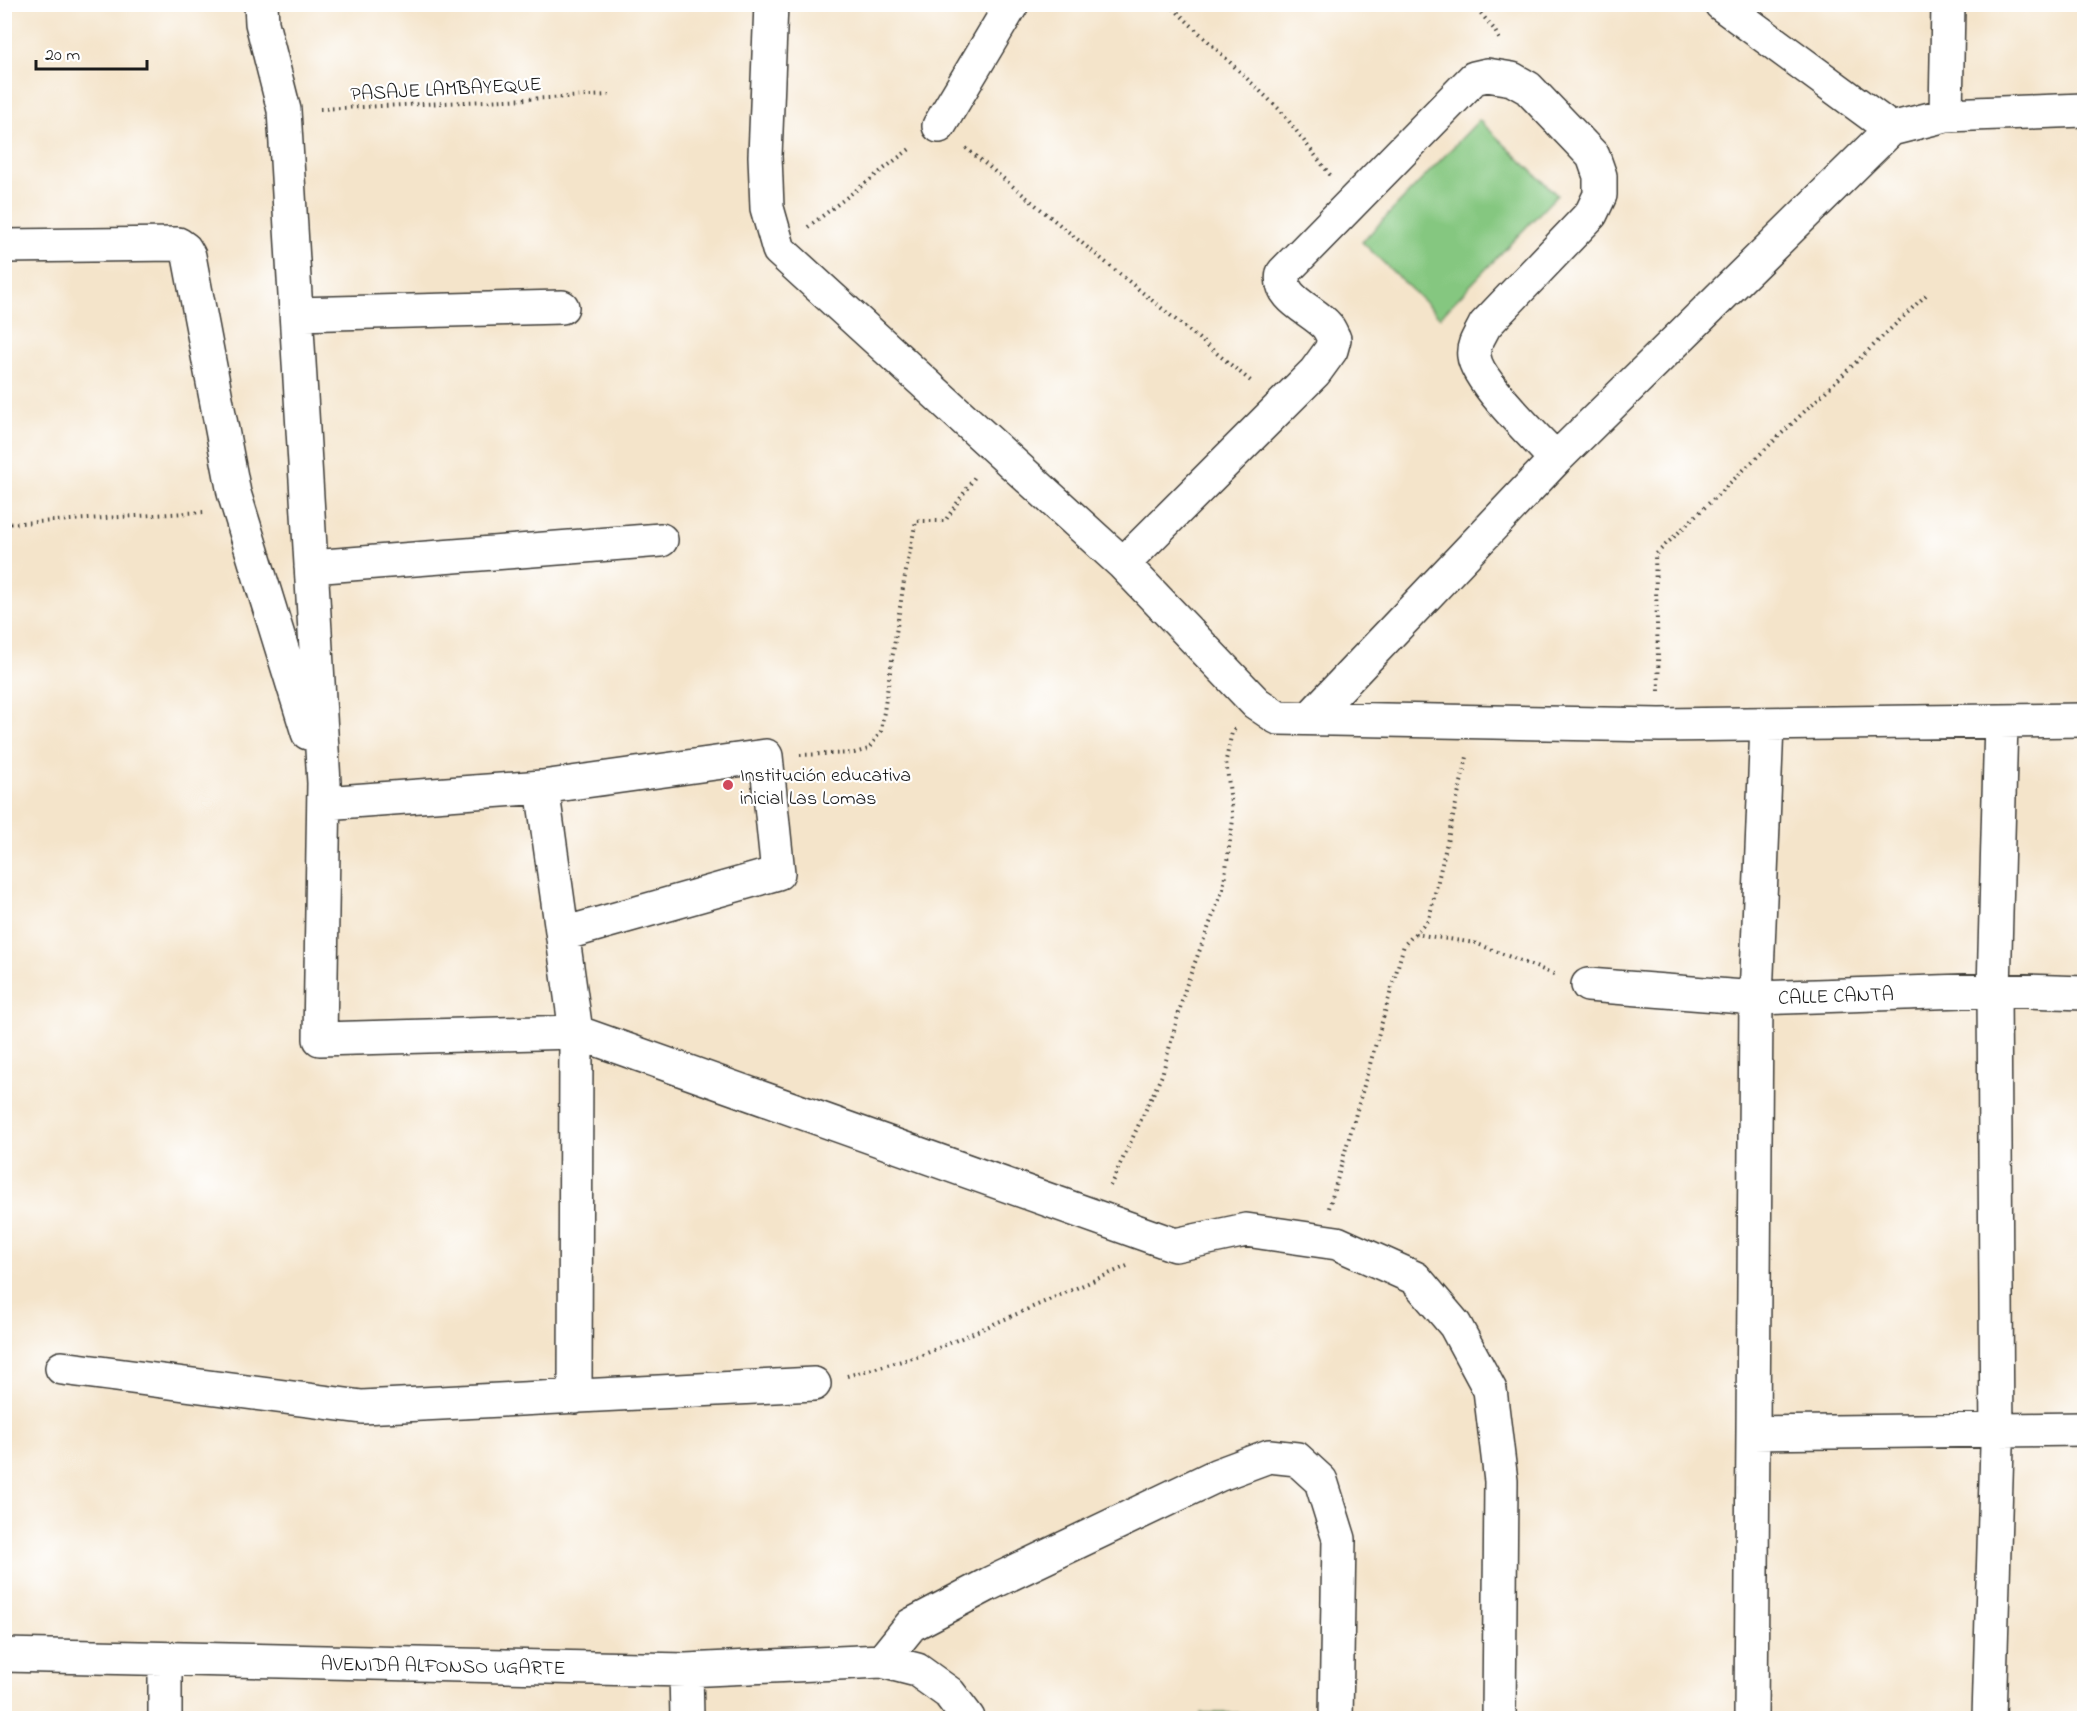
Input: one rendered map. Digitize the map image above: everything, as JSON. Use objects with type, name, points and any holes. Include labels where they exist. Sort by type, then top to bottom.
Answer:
[{"type":"street","points":[[771,4],[765,156],[767,208],[778,250],[1123,564],[1256,703],[1278,718],[1660,725],[2085,720]]},
{"type":"street","points":[[939,126],[1012,4]]},
{"type":"street","points":[[1721,4],[1891,129]]},
{"type":"street","points":[[1946,115],[1948,4]]},
{"type":"street","points":[[255,11],[284,110],[324,793],[320,1040],[576,1032],[1175,1245],[1246,1230],[1320,1240],[1337,1243],[1415,1278],[1455,1325],[1490,1390],[1501,1481],[1499,1719]]},
{"type":"street","points":[[1123,564],[1282,406],[1315,372],[1331,350],[1334,339],[1328,327],[1285,291],[1281,281],[1283,273],[1474,78],[1487,75],[1512,79],[1528,88],[1593,156],[1600,176],[1600,195],[1591,214],[1485,325],[1475,344],[1473,356],[1484,380],[1556,459]]},
{"type":"street","points":[[1310,718],[1556,459],[1891,129],[1946,115],[2085,110]]},
{"type":"street","points":[[4,246],[178,244],[185,249],[189,256],[234,493],[324,793]]},
{"type":"street","points":[[296,314],[562,308]]},
{"type":"street","points":[[311,567],[661,540]]},
{"type":"street","points":[[1989,1719],[1996,1430],[1994,990],[2001,721]]},
{"type":"street","points":[[1751,1719],[1756,998],[1767,725]]},
{"type":"street","points":[[324,793],[542,787],[766,756],[778,873],[562,934]]},
{"type":"street","points":[[542,787],[576,1032],[575,1397]]},
{"type":"street","name":"CALLE CANTA","points":[[1588,985],[1756,998],[1994,990],[2085,993]]},
{"type":"street","points":[[62,1368],[362,1407],[814,1384]]},
{"type":"street","points":[[1753,1432],[2085,1429]]},
{"type":"street","points":[[882,1661],[911,1625],[989,1584],[1218,1475],[1269,1456],[1297,1459],[1321,1481],[1339,1539],[1336,1719]]},
{"type":"street","name":"AVENIDA ALFONSO UGARTE","points":[[4,1655],[686,1670],[882,1661],[917,1670],[949,1693],[968,1719]]},
{"type":"street","points":[[165,1659],[165,1719]]},
{"type":"street","points":[[686,1670],[687,1719]]},
{"type":"path","points":[[1169,4],[1281,111],[1353,202]]},
{"type":"path","name":"PASAJE LAMBAYEQUE","points":[[284,110],[610,95]]},
{"type":"path","points":[[778,250],[939,126],[1282,406]]},
{"type":"path","points":[[1660,725],[1655,555],[1926,295]]},
{"type":"path","points":[[766,756],[854,753],[868,749],[881,731],[904,581],[916,521],[945,521],[994,447]]},
{"type":"path","points":[[4,524],[205,512]]},
{"type":"path","points":[[1081,1212],[1111,1186],[1162,1075],[1186,986],[1223,889],[1233,820],[1227,760],[1232,732],[1256,703]]},
{"type":"path","points":[[1320,1240],[1404,945],[1429,919],[1467,758],[1466,721]]},
{"type":"path","points":[[1415,934],[1475,942],[1548,973],[1588,985]]},
{"type":"path","points":[[814,1384],[920,1356],[1175,1245]]},
{"type":"green space","points":[[1479,120],[1557,195],[1440,317],[1362,242]]},
{"type":"green space","points":[[1201,1713],[1297,1713],[1297,1718],[1201,1718]]},
{"type":"place","name":"Institución educativa inicial Las Lomas","points":[[728,785]]}]
